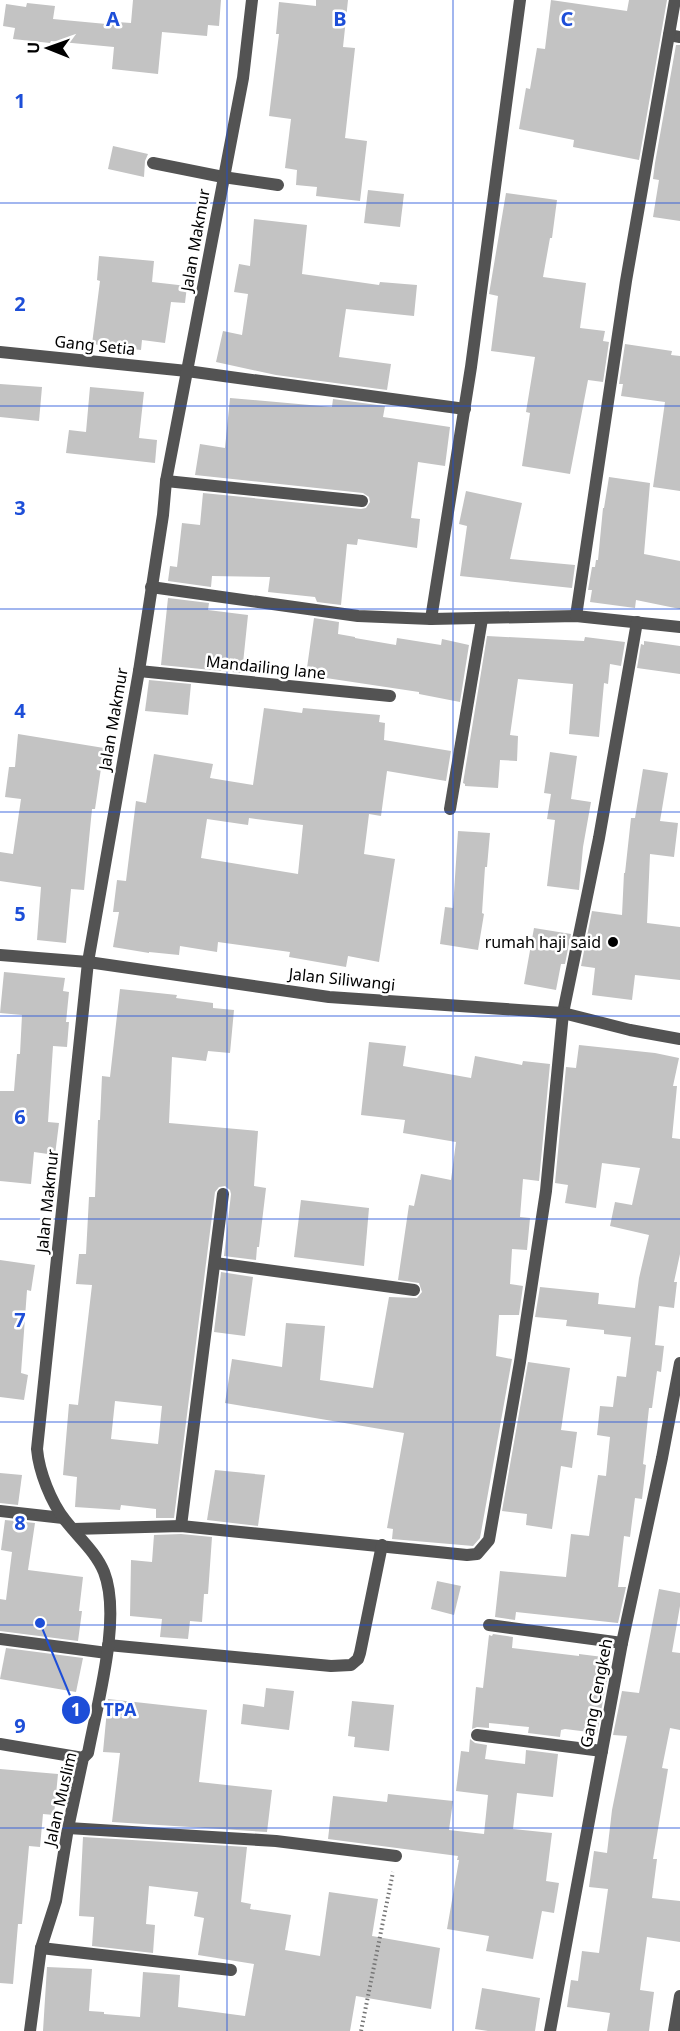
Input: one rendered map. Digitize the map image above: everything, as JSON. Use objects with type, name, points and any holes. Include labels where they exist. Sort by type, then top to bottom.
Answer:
[{"type":"street","name":"Jalan Makmur","points":[[38,1449],[88,963],[139,670],[166,481],[243,78],[252,0]]},
{"type":"street","points":[[431,619],[465,409],[520,0]]},
{"type":"street","points":[[576,616],[626,281],[674,36],[675,0]]},
{"type":"street","points":[[153,163],[278,185]]},
{"type":"street","name":"Gang Setia","points":[[0,352],[187,371],[465,409]]},
{"type":"street","points":[[166,481],[362,501]]},
{"type":"street","points":[[151,587],[358,616],[431,619],[576,616],[680,627]]},
{"type":"street","points":[[450,809],[482,619]]},
{"type":"street","points":[[73,1530],[181,1526],[467,1555],[477,1554],[484,1548],[492,1532],[546,1191],[563,1013],[599,838],[637,622]]},
{"type":"street","name":"Mandailing lane","points":[[139,670],[390,696]]},
{"type":"street","name":"Jalan Siliwangi","points":[[0,955],[88,963],[329,997],[563,1013],[630,1030],[680,1039]]},
{"type":"street","points":[[181,1526],[223,1194]]},
{"type":"street","points":[[215,1263],[414,1290]]},
{"type":"street","name":"Gang Cengkeh","points":[[550,2031],[622,1644],[680,1363]]},
{"type":"street","name":"Jalan Muslim","points":[[30,2031],[41,1948],[56,1901],[83,1758],[88,1753],[107,1649],[110,1610],[104,1572],[63,1518],[45,1483],[40,1469],[38,1449]]},
{"type":"street","points":[[0,1511],[63,1518]]},
{"type":"street","points":[[0,1639],[332,1666],[351,1665],[358,1659],[360,1653],[382,1545]]},
{"type":"street","points":[[489,1625],[622,1644]]},
{"type":"street","points":[[477,1735],[602,1751]]},
{"type":"street","points":[[0,1744],[83,1758]]},
{"type":"street","points":[[68,1828],[276,1841],[396,1856]]},
{"type":"street","points":[[41,1948],[231,1970]]},
{"type":"street","points":[[674,2031],[680,1996]]},
{"type":"path","points":[[361,2031],[396,1856]]},
{"type":"building","points":[[133,0],[221,0],[219,26],[208,25],[207,36],[162,32],[158,74],[112,69],[114,47],[13,39],[15,28],[3,26],[6,4],[26,7],[27,3],[55,6],[53,19],[117,25],[117,22],[131,23]]},
{"type":"building","points":[[316,0],[348,0],[343,47],[355,48],[345,138],[367,141],[360,201],[316,196],[317,187],[296,185],[297,170],[285,168],[291,119],[269,116],[279,34],[276,34],[279,2],[316,6]]},
{"type":"building","points":[[551,0],[627,11],[629,0],[667,0],[639,160],[573,147],[574,140],[519,129],[526,88],[530,89],[537,48],[545,49]]},
{"type":"building","points":[[676,45],[680,45],[680,221],[653,217],[659,180],[653,179],[655,163]]},
{"type":"building","points":[[113,146],[148,154],[144,177],[108,169]]},
{"type":"building","points":[[368,190],[404,194],[400,227],[364,223]]},
{"type":"building","points":[[506,193],[557,200],[552,238],[550,238],[543,277],[586,283],[580,328],[605,331],[603,341],[609,342],[603,382],[588,380],[570,474],[522,466],[530,413],[526,412],[535,357],[491,351],[498,296],[489,294]]},
{"type":"building","points":[[254,219],[307,225],[302,274],[379,285],[380,282],[417,285],[414,316],[346,309],[339,357],[391,364],[387,390],[276,375],[216,362],[223,331],[242,335],[248,294],[234,292],[239,264],[250,266]]},
{"type":"building","points":[[99,256],[154,261],[152,282],[187,286],[185,303],[171,302],[165,343],[142,340],[141,350],[92,344],[100,281],[97,280]]},
{"type":"building","points":[[625,344],[672,351],[671,355],[680,356],[680,491],[653,487],[665,402],[621,396],[623,384],[619,384]]},
{"type":"building","points":[[0,384],[42,387],[39,421],[0,417]]},
{"type":"building","points":[[90,387],[144,392],[139,438],[157,440],[155,463],[66,453],[69,430],[86,432]]},
{"type":"building","points":[[230,398],[332,407],[333,399],[385,406],[383,417],[450,427],[445,466],[418,462],[411,518],[420,519],[417,548],[358,539],[357,545],[347,544],[341,605],[317,602],[315,597],[268,592],[270,577],[212,576],[211,587],[168,581],[170,566],[177,567],[182,523],[200,525],[203,493],[361,509],[366,508],[370,502],[369,497],[363,493],[195,475],[200,444],[225,448]]},
{"type":"building","points":[[609,477],[650,483],[644,554],[680,561],[680,609],[636,600],[635,608],[590,602],[592,590],[588,590],[592,567],[595,567],[596,560],[598,560],[603,508]]},
{"type":"building","points":[[466,491],[522,503],[510,559],[575,565],[572,588],[460,576],[467,526],[459,524]]},
{"type":"building","points":[[168,598],[209,603],[208,610],[248,615],[242,673],[161,665]]},
{"type":"building","points":[[314,618],[339,622],[338,634],[355,638],[396,645],[397,638],[441,645],[442,639],[469,645],[460,702],[419,694],[419,692],[306,675]]},
{"type":"building","points":[[487,636],[584,641],[585,637],[625,642],[621,666],[610,664],[608,684],[604,683],[599,737],[569,734],[573,684],[518,679],[510,735],[518,736],[517,761],[500,760],[498,788],[465,786],[463,783]]},
{"type":"building","points":[[644,641],[680,646],[680,674],[637,668],[641,644],[644,645]]},
{"type":"building","points":[[149,680],[191,684],[188,715],[145,711]]},
{"type":"building","points":[[264,708],[302,713],[303,708],[380,715],[379,722],[385,723],[384,740],[451,751],[446,781],[387,771],[381,816],[369,814],[364,854],[395,859],[379,962],[348,956],[346,967],[289,957],[290,952],[218,942],[217,952],[180,946],[179,955],[113,947],[119,912],[113,912],[117,880],[126,881],[136,801],[146,803],[154,754],[213,764],[210,778],[253,785]],"holes":[[[249,818],[303,825],[298,874],[201,858],[207,819],[248,825]]]},
{"type":"building","points":[[18,734],[104,748],[95,809],[92,809],[84,890],[71,889],[66,943],[37,940],[41,887],[0,881],[0,852],[13,854],[21,799],[5,797],[9,767],[15,767]]},
{"type":"building","points":[[550,752],[577,756],[571,799],[591,802],[583,847],[579,890],[547,886],[555,820],[547,819],[551,794],[544,793]]},
{"type":"building","points":[[643,769],[668,773],[660,821],[678,823],[674,857],[650,854],[647,923],[680,927],[680,980],[635,975],[632,1000],[592,995],[595,968],[581,966],[592,911],[622,915],[624,873],[631,818],[635,818]]},
{"type":"building","points":[[458,831],[490,833],[487,867],[485,867],[482,913],[484,914],[478,950],[440,944],[445,907],[453,908]]},
{"type":"building","points":[[534,928],[571,934],[565,964],[561,964],[556,990],[524,984]]},
{"type":"building","points":[[4,972],[65,978],[63,991],[69,992],[66,1022],[69,1022],[67,1047],[53,1046],[48,1122],[59,1123],[55,1155],[34,1152],[31,1184],[0,1181],[0,1091],[14,1091],[17,1054],[20,1054],[22,1015],[0,1013]]},
{"type":"building","points":[[120,989],[177,995],[176,998],[213,1003],[213,1008],[234,1010],[230,1053],[208,1051],[206,1061],[172,1057],[169,1123],[258,1131],[254,1186],[266,1188],[256,1260],[224,1256],[231,1194],[225,1186],[219,1187],[215,1192],[174,1518],[156,1518],[156,1509],[121,1505],[120,1510],[75,1507],[77,1477],[63,1475],[69,1404],[78,1405],[92,1285],[76,1284],[79,1254],[86,1254],[89,1197],[95,1197],[102,1076],[110,1077]],"holes":[[[115,1401],[162,1406],[158,1444],[111,1439]]]},
{"type":"building","points":[[369,1042],[406,1046],[403,1066],[471,1078],[475,1056],[522,1065],[523,1061],[550,1064],[539,1181],[523,1179],[520,1217],[530,1218],[527,1250],[512,1249],[510,1284],[523,1286],[519,1315],[499,1315],[496,1356],[512,1359],[480,1538],[473,1546],[392,1539],[393,1529],[387,1528],[404,1433],[225,1403],[232,1359],[282,1367],[286,1323],[325,1326],[320,1380],[373,1388],[389,1297],[417,1298],[422,1292],[419,1283],[398,1280],[409,1205],[414,1206],[421,1174],[451,1180],[456,1142],[403,1133],[405,1120],[361,1115]]},
{"type":"building","points":[[579,1045],[655,1053],[679,1058],[673,1086],[677,1086],[672,1138],[680,1139],[680,1254],[674,1282],[677,1282],[674,1308],[659,1306],[655,1345],[664,1346],[661,1372],[657,1371],[652,1408],[649,1408],[642,1499],[635,1498],[630,1537],[624,1536],[618,1587],[626,1587],[618,1623],[516,1612],[515,1620],[495,1617],[500,1571],[566,1577],[571,1534],[589,1536],[598,1475],[606,1476],[610,1437],[597,1435],[600,1406],[613,1407],[617,1376],[626,1377],[631,1337],[604,1334],[604,1330],[566,1326],[567,1320],[535,1317],[540,1287],[599,1293],[598,1304],[635,1308],[649,1235],[610,1226],[615,1202],[632,1205],[640,1168],[602,1163],[596,1208],[565,1203],[568,1185],[555,1183],[566,1067],[576,1068]]},
{"type":"building","points":[[301,1200],[369,1208],[364,1266],[294,1257]]},
{"type":"building","points":[[0,1260],[35,1265],[31,1291],[27,1290],[21,1373],[28,1375],[24,1400],[0,1397]]},
{"type":"building","points":[[221,1272],[253,1277],[245,1336],[214,1332]]},
{"type":"building","points":[[528,1362],[570,1368],[561,1430],[577,1432],[572,1468],[561,1466],[552,1529],[526,1525],[527,1514],[502,1511]]},
{"type":"building","points":[[215,1470],[265,1475],[258,1526],[207,1520]]},
{"type":"building","points":[[0,1473],[22,1475],[18,1505],[0,1503]]},
{"type":"building","points":[[5,1520],[35,1523],[28,1570],[83,1577],[78,1641],[0,1631],[0,1599],[6,1600],[12,1552],[1,1550]]},
{"type":"building","points":[[181,1534],[212,1537],[208,1594],[204,1594],[202,1622],[190,1621],[188,1639],[160,1637],[162,1619],[130,1616],[131,1560],[152,1562],[154,1535]]},
{"type":"building","points":[[437,1581],[461,1586],[454,1615],[431,1609]]},
{"type":"building","points":[[659,1589],[680,1593],[672,1652],[680,1653],[680,1730],[670,1728],[662,1768],[668,1769],[653,1859],[657,1859],[652,1898],[680,1901],[680,1942],[647,1937],[640,1990],[654,1992],[649,2031],[607,2031],[610,2013],[567,2007],[571,1980],[578,1981],[582,1951],[599,1953],[608,1889],[589,1887],[594,1851],[607,1853],[612,1810],[627,1736],[613,1735],[622,1691],[639,1693]]},
{"type":"building","points":[[489,1635],[513,1637],[512,1648],[611,1658],[597,1733],[565,1729],[561,1730],[560,1737],[528,1733],[529,1727],[489,1723],[489,1728],[472,1729],[476,1687],[483,1688]]},
{"type":"building","points":[[6,1648],[83,1658],[76,1692],[0,1679]]},
{"type":"building","points":[[266,1688],[294,1691],[289,1730],[241,1724],[243,1704],[264,1707]]},
{"type":"building","points":[[108,1699],[207,1710],[199,1782],[272,1790],[267,1832],[112,1822],[120,1753],[103,1752]]},
{"type":"building","points":[[352,1701],[394,1705],[389,1751],[354,1747],[355,1737],[348,1736]]},
{"type":"building","points":[[470,1739],[475,1743],[487,1745],[485,1759],[525,1764],[526,1750],[558,1754],[553,1797],[517,1793],[513,1829],[552,1833],[546,1881],[559,1883],[554,1913],[542,1911],[533,1959],[486,1951],[489,1936],[447,1929],[458,1856],[328,1839],[333,1796],[387,1802],[388,1794],[453,1801],[449,1830],[484,1834],[488,1795],[456,1791],[461,1751],[469,1752]]},
{"type":"building","points":[[0,1769],[58,1774],[54,1815],[43,1814],[40,1847],[29,1846],[22,1924],[18,1924],[13,1984],[0,1983]]},
{"type":"building","points":[[83,1837],[247,1847],[241,1902],[251,1904],[250,1909],[291,1915],[285,1950],[320,1956],[329,1892],[378,1899],[372,1936],[440,1948],[431,2009],[356,1996],[350,2031],[43,2031],[47,1967],[92,1969],[89,2011],[140,2017],[143,1972],[180,1975],[178,2007],[245,2016],[254,1964],[198,1955],[204,1918],[194,1916],[198,1892],[149,1886],[146,1924],[155,1925],[153,1953],[92,1946],[94,1917],[79,1916]]},
{"type":"building","points":[[482,1988],[540,1998],[535,2031],[475,2029]]},
{"type":"place","name":"rumah haji said","points":[[613,942]]},
{"type":"place","name":"TPA","points":[[40,1623]]}]
